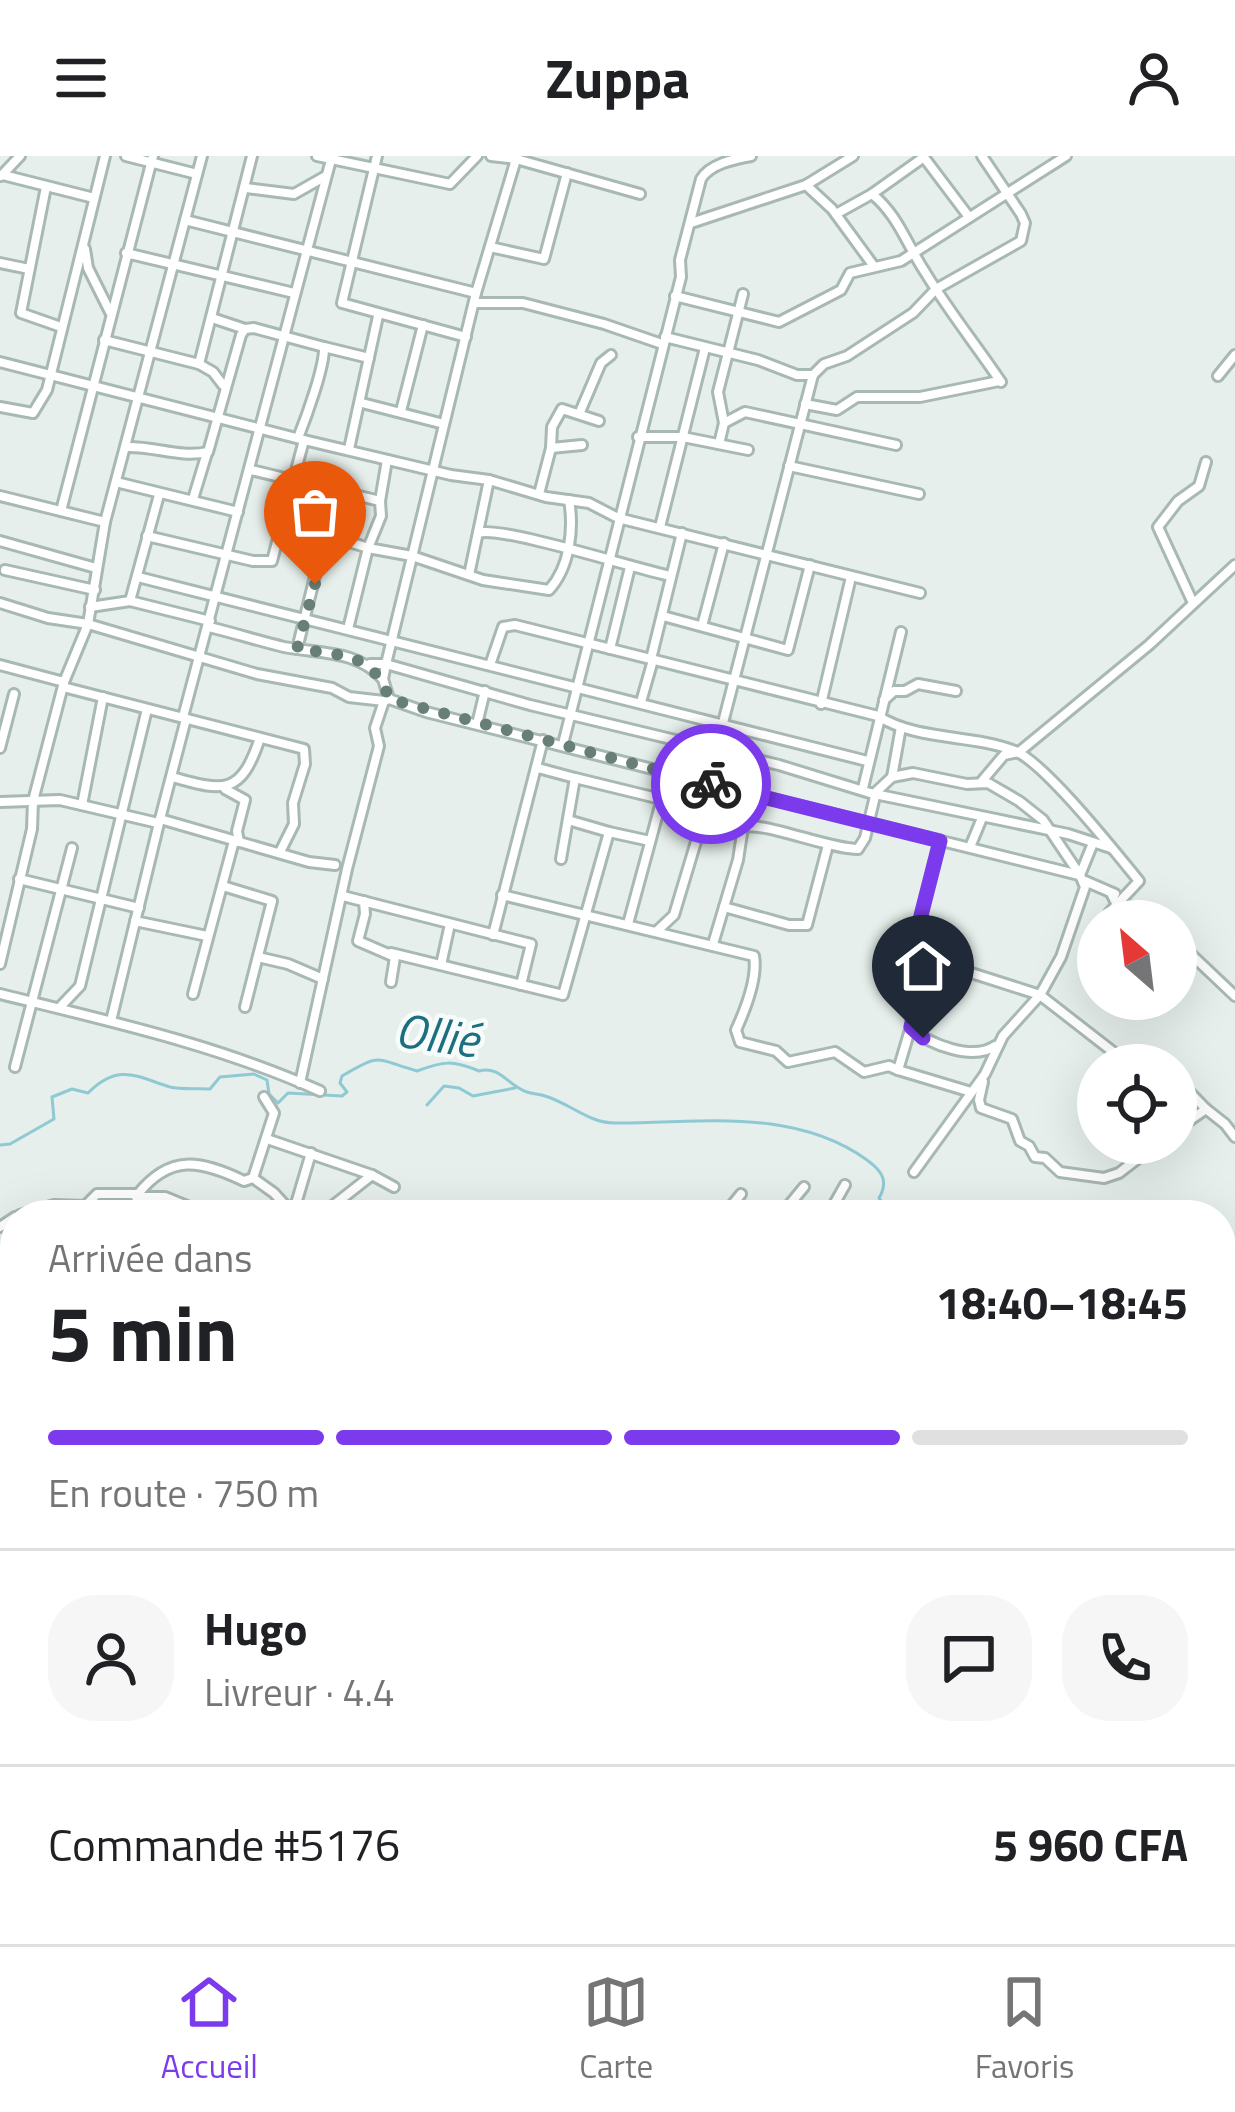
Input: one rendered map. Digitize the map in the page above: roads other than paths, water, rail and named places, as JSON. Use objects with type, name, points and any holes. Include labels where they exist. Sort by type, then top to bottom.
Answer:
[{"type":"street","points":[[20,156],[1,176],[95,198]]},
{"type":"street","points":[[0,407],[33,413],[51,376],[105,156]]},
{"type":"street","points":[[127,156],[152,159],[197,175]]},
{"type":"street","points":[[0,964],[32,829],[33,801],[64,685],[88,624],[105,522],[202,156]]},
{"type":"street","points":[[199,364],[253,156]]},
{"type":"street","points":[[317,156],[450,184],[476,156]]},
{"type":"street","points":[[377,156],[343,303],[466,337]]},
{"type":"street","points":[[491,156],[517,157],[640,194]]},
{"type":"street","points":[[563,743],[705,172],[747,156]]},
{"type":"street","points":[[690,224],[806,185],[853,156]]},
{"type":"street","points":[[657,931],[674,915],[713,785],[712,766],[813,376],[824,364],[847,356],[913,313],[936,289],[1021,241],[1025,223],[982,156]]},
{"type":"street","points":[[675,296],[779,322],[841,290],[850,273],[914,254],[1066,156]]},
{"type":"street","points":[[300,1083],[379,746],[375,728],[386,700],[386,664],[475,298],[517,157]]},
{"type":"street","points":[[836,214],[924,157],[969,217]]},
{"type":"street","points":[[111,1021],[199,658],[331,158]]},
{"type":"street","points":[[61,511],[152,159]]},
{"type":"street","points":[[490,247],[544,259],[567,172]]},
{"type":"street","points":[[246,188],[294,194],[326,176]]},
{"type":"street","points":[[806,185],[836,214],[873,265]]},
{"type":"street","points":[[46,187],[20,313],[61,327]]},
{"type":"street","points":[[805,404],[837,410],[857,397],[920,397],[1001,381],[936,289],[896,219],[872,194]]},
{"type":"street","points":[[185,220],[351,260],[475,298],[524,303],[813,376]]},
{"type":"street","points":[[83,242],[88,268],[111,313]]},
{"type":"street","points":[[126,253],[294,293]]},
{"type":"street","points":[[0,263],[29,269]]},
{"type":"street","points":[[719,444],[724,423],[718,392],[743,294]]},
{"type":"street","points":[[349,449],[378,316]]},
{"type":"street","points":[[212,318],[369,358]]},
{"type":"street","points":[[401,411],[423,325]]},
{"type":"street","points":[[193,500],[245,329]]},
{"type":"street","points":[[104,340],[199,364],[224,386]]},
{"type":"street","points":[[147,536],[253,562],[272,561],[324,347]]},
{"type":"street","points":[[660,527],[705,348]]},
{"type":"street","points":[[580,412],[601,363],[611,355]]},
{"type":"street","points":[[1218,376],[1235,355]]},
{"type":"street","points":[[0,362],[387,460],[589,503],[618,518],[920,593]]},
{"type":"street","points":[[362,403],[444,424]]},
{"type":"street","points":[[538,494],[559,411],[565,408],[599,421]]},
{"type":"street","points":[[724,423],[745,412],[896,445]]},
{"type":"street","points":[[638,437],[683,437],[748,450]]},
{"type":"street","points":[[551,448],[582,445]]},
{"type":"street","points":[[127,447],[159,448],[189,456],[208,452]]},
{"type":"street","points":[[348,629],[381,516],[387,460]]},
{"type":"street","points":[[1193,603],[1158,527],[1178,501],[1199,486],[1206,463]]},
{"type":"street","points":[[789,466],[919,494]]},
{"type":"street","points":[[251,470],[380,501]]},
{"type":"street","points":[[469,575],[489,480]]},
{"type":"street","points":[[116,482],[238,512]]},
{"type":"street","points":[[130,602],[159,495]]},
{"type":"street","points":[[0,496],[105,522]]},
{"type":"street","points":[[285,520],[325,536],[469,575],[549,590],[568,548],[569,500]]},
{"type":"street","points":[[478,533],[492,530],[671,576]]},
{"type":"street","points":[[641,703],[682,532]]},
{"type":"street","points":[[297,649],[325,536]]},
{"type":"street","points":[[0,541],[96,568]]},
{"type":"street","points":[[702,626],[724,543]]},
{"type":"street","points":[[663,616],[788,650],[810,565]]},
{"type":"street","points":[[981,782],[1004,755],[1019,752],[1149,645],[1235,565]]},
{"type":"street","points":[[610,649],[630,567]]},
{"type":"street","points":[[5,570],[94,590]]},
{"type":"street","points":[[138,577],[868,761]]},
{"type":"street","points":[[820,704],[851,577]]},
{"type":"street","points":[[90,607],[130,602],[297,649],[328,650],[370,664],[386,664],[1112,849]]},
{"type":"street","points":[[0,603],[199,658],[332,688],[349,698],[386,700],[563,743],[697,781],[970,847],[1082,878],[1111,892],[1128,891]]},
{"type":"street","points":[[490,665],[507,624],[878,716],[901,727],[1019,752],[1097,830],[1139,881],[1120,900]]},
{"type":"street","points":[[863,788],[901,632]]},
{"type":"street","points":[[370,664],[383,679]]},
{"type":"street","points":[[0,665],[306,753],[293,803],[294,824],[280,852]]},
{"type":"street","points":[[883,701],[894,691],[918,684],[956,691]]},
{"type":"street","points":[[478,724],[485,691]]},
{"type":"street","points":[[0,748],[14,694]]},
{"type":"street","points":[[82,805],[104,698]]},
{"type":"street","points":[[59,1008],[80,986],[147,709]]},
{"type":"street","points":[[892,777],[901,727]]},
{"type":"street","points":[[218,789],[250,769],[260,738]]},
{"type":"street","points":[[493,934],[543,740]]},
{"type":"street","points":[[538,768],[661,802],[676,798],[712,766]]},
{"type":"street","points":[[743,827],[754,824],[859,849],[875,792],[892,777],[913,773],[967,784],[981,782],[1019,801],[1054,833],[1082,878]]},
{"type":"street","points":[[172,777],[238,793],[245,800],[193,994]]},
{"type":"street","points":[[561,859],[575,778]]},
{"type":"street","points":[[168,790],[186,781]]},
{"type":"street","points":[[713,945],[743,827],[728,788]]},
{"type":"street","points":[[0,802],[60,800],[335,865]]},
{"type":"street","points":[[628,924],[661,802]]},
{"type":"street","points":[[970,847],[982,818]]},
{"type":"street","points":[[568,820],[650,842]]},
{"type":"street","points":[[1097,830],[1082,878],[1075,930],[1040,994],[996,1046],[979,1096],[982,1108],[1012,1119],[1020,1141],[1060,1172],[1104,1178],[1128,1164]]},
{"type":"street","points":[[364,901],[359,943],[564,994],[609,832]]},
{"type":"street","points":[[898,1070],[921,982],[914,939],[940,841]]},
{"type":"street","points":[[724,907],[789,925],[807,925],[829,844]]},
{"type":"street","points":[[15,1067],[72,848]]},
{"type":"street","points":[[20,879],[139,908]]},
{"type":"street","points":[[223,886],[272,901],[245,1007]]},
{"type":"street","points":[[1111,892],[1115,900]]},
{"type":"street","points":[[502,895],[755,956],[747,1008],[736,1030],[740,1042],[776,1052],[788,1062],[835,1052],[864,1072],[890,1066],[971,1092]]},
{"type":"street","points":[[343,896],[532,945],[521,985]]},
{"type":"street","points":[[135,922],[208,937]]},
{"type":"street","points":[[441,965],[450,924]]},
{"type":"street","points":[[0,943],[6,932]]},
{"type":"street","points":[[914,939],[951,956],[965,971],[1040,994],[1103,1044]]},
{"type":"street","points":[[391,953],[397,961],[391,982]]},
{"type":"street","points":[[258,957],[323,979]]},
{"type":"street","points":[[1197,960],[1235,996]]},
{"type":"street","points":[[0,994],[249,1061],[320,1090]]},
{"type":"street","points":[[911,1027],[923,1038],[973,1055],[996,1046]]},
{"type":"street","points":[[914,1172],[985,1074]]},
{"type":"street","points":[[253,1178],[273,1108],[264,1097]]},
{"type":"street","points":[[1197,1100],[1235,1137]]},
{"type":"street","points":[[1197,1115],[1206,1109]]},
{"type":"street","points":[[267,1139],[372,1174],[394,1187]]},
{"type":"street","points":[[297,1200],[310,1153]]},
{"type":"street","points":[[131,1196],[142,1191],[154,1173],[182,1163],[220,1170],[244,1181],[253,1178]]},
{"type":"street","points":[[340,1200],[372,1174]]},
{"type":"street","points":[[253,1178],[280,1200]]},
{"type":"street","points":[[836,1200],[845,1185]]},
{"type":"street","points":[[793,1200],[804,1187]]},
{"type":"street","points":[[95,1200],[98,1194],[168,1200]]},
{"type":"street","points":[[736,1200],[741,1194]]},
{"type":"waterway","name":"Ollié","points":[[0,1145],[54,1119],[52,1097],[72,1089],[88,1093],[119,1075],[175,1088],[210,1089],[220,1077],[254,1074],[267,1080],[269,1094],[278,1103],[288,1093],[342,1096],[347,1092],[340,1083],[342,1076],[372,1061],[417,1071],[455,1064],[493,1071],[520,1089],[605,1122],[745,1122],[808,1132],[838,1143],[877,1168],[884,1181],[880,1200]]},
{"type":"waterway","points":[[427,1105],[444,1086],[473,1096],[515,1088]]}]
